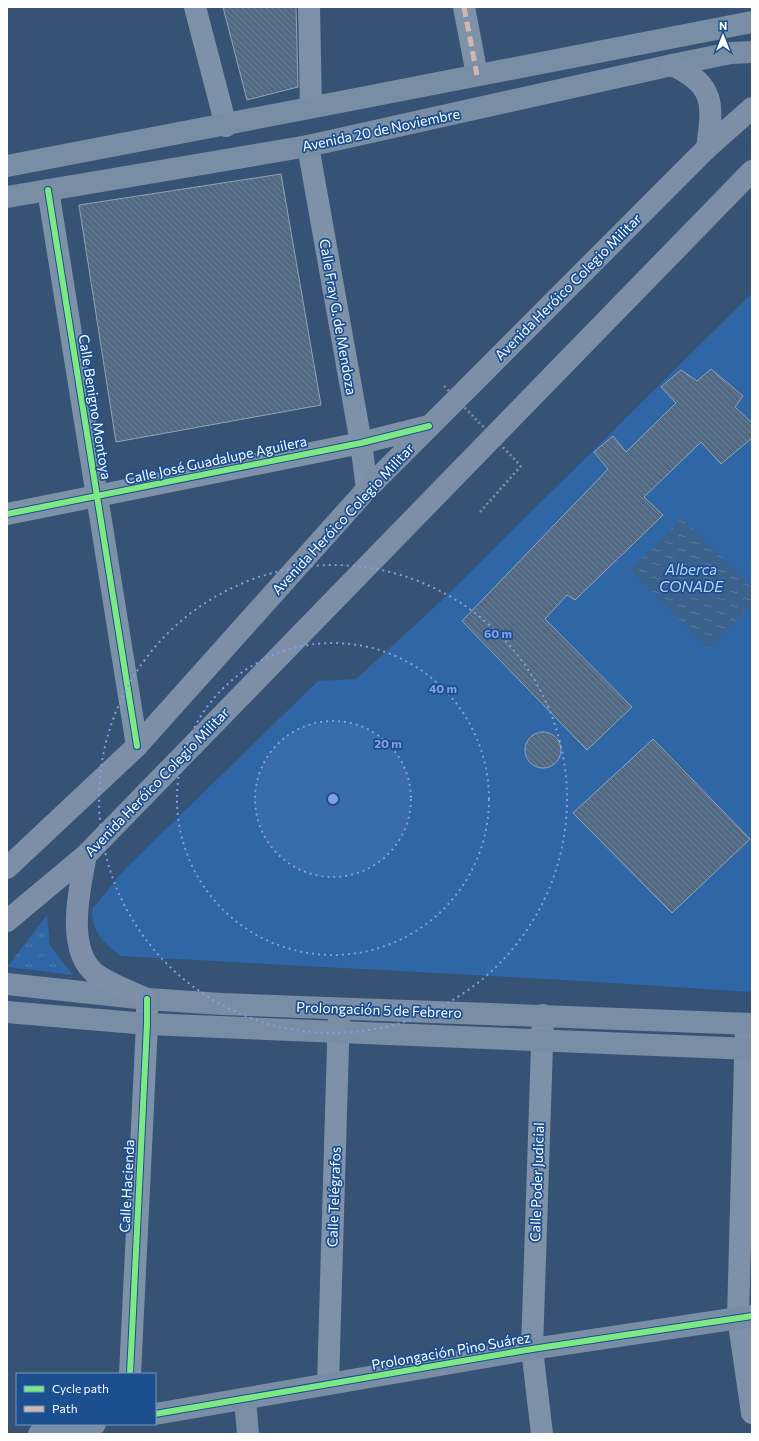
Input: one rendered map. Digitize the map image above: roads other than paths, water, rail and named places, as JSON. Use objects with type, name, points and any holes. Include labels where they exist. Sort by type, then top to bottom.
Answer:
[{"type":"main road","points":[[7,166],[226,126],[647,41],[752,22]]},
{"type":"main road","points":[[647,41],[663,67],[690,73],[704,88],[710,108],[707,148]]},
{"type":"main road","name":"Avenida 20 de Noviembre","points":[[7,197],[308,146],[663,67],[731,53],[752,52]]},
{"type":"main road","name":"Avenida Heróico Colegio Militar","points":[[7,868],[137,746],[367,489],[707,148],[752,108]]},
{"type":"main road","name":"Avenida Heróico Colegio Militar","points":[[7,921],[86,854],[752,171]]},
{"type":"main road","points":[[86,854],[77,915],[78,940],[85,961],[96,974],[147,999]]},
{"type":"main road","name":"Prolongación 5 de Febrero","points":[[7,984],[147,999],[339,1009],[749,1024]]},
{"type":"main road","name":"Prolongación 5 de Febrero","points":[[7,1012],[147,1024],[748,1048]]},
{"type":"main road","name":"Prolongación Pino Suárez","points":[[156,1414],[532,1349],[745,1317]]},
{"type":"main road","points":[[245,1399],[248,1434]]},
{"type":"main road","points":[[39,1434],[90,1425]]},
{"type":"street","points":[[195,7],[226,126]]},
{"type":"street","points":[[309,7],[311,108]]},
{"type":"street","points":[[464,7],[477,75]]},
{"type":"street","name":"Calle Fray G. de Mendoza","points":[[308,146],[361,443],[367,489]]},
{"type":"street","name":"Calle Benigno Montoya","points":[[48,190],[137,746]]},
{"type":"street","name":"Calle José Guadalupe Aguilera","points":[[7,514],[361,443],[429,426]]},
{"type":"street","name":"Calle Hacienda","points":[[130,1373],[147,999]]},
{"type":"street","name":"Calle Telégrafos","points":[[328,1384],[339,1009]]},
{"type":"street","name":"Calle Poder Judicial","points":[[542,1434],[532,1349],[543,1016]]},
{"type":"street","points":[[749,1024],[745,1317],[752,1413]]},
{"type":"water","name":"Alberca CONADE","points":[[682,518],[752,587],[752,605],[708,649],[630,570]]}]
